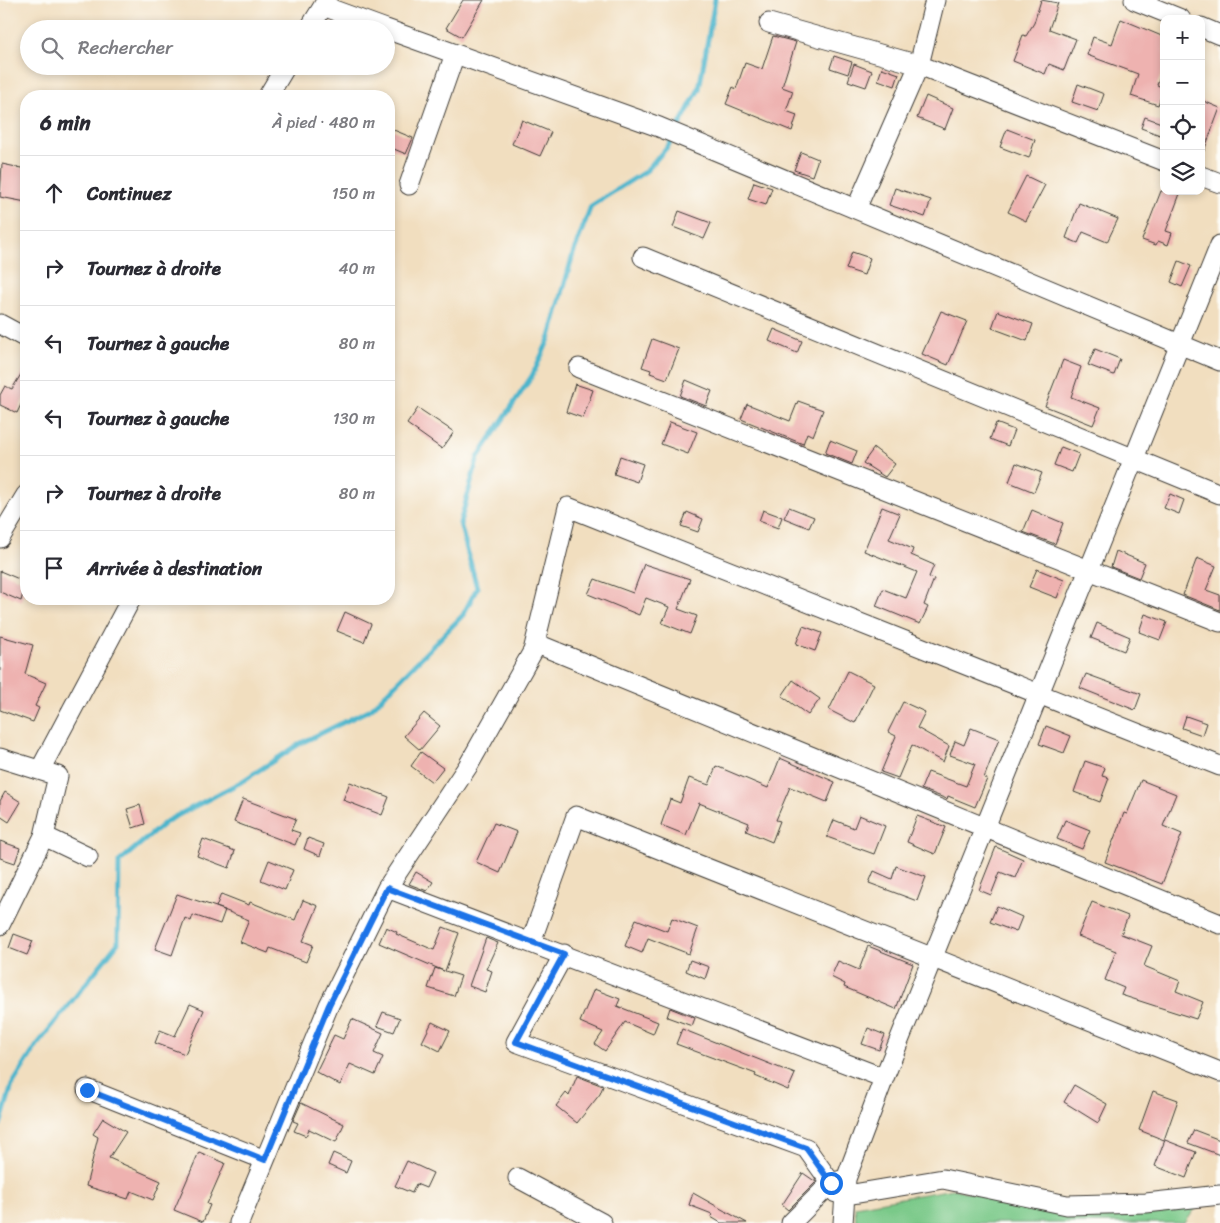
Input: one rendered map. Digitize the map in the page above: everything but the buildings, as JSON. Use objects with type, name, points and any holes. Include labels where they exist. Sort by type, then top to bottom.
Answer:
[{"type":"street","points":[[856,209],[919,65],[935,0]]},
{"type":"street","points":[[1134,0],[1171,15]]},
{"type":"street","points":[[315,20],[325,3],[365,20]]},
{"type":"street","points":[[769,23],[919,65],[1160,159]]},
{"type":"street","points":[[1205,29],[1220,35]]},
{"type":"street","points":[[395,32],[659,127],[1220,361]]},
{"type":"street","points":[[410,185],[455,54]]},
{"type":"street","points":[[272,90],[281,75]]},
{"type":"street","points":[[1205,177],[1220,183]]},
{"type":"street","points":[[791,1223],[836,1187],[884,1078],[1220,245]]},
{"type":"street","points":[[643,257],[1220,494]]},
{"type":"street","points":[[0,324],[20,335]]},
{"type":"street","points":[[579,368],[1220,622]]},
{"type":"street","points":[[0,538],[7,509],[20,499]]},
{"type":"street","points":[[239,1223],[329,1005],[387,888],[468,766],[533,651],[568,507],[1220,766]]},
{"type":"street","points":[[40,770],[128,605]]},
{"type":"street","points":[[535,643],[1220,924]]},
{"type":"street","points":[[0,758],[58,776],[44,836],[0,925]]},
{"type":"street","points":[[531,942],[576,816],[1220,1072]]},
{"type":"street","points":[[44,836],[88,856]]},
{"type":"street","points":[[387,888],[564,954],[884,1078]]},
{"type":"street","points":[[564,954],[516,1042],[806,1148],[836,1187],[844,1223]]},
{"type":"street","points":[[87,1090],[265,1160]]},
{"type":"street","points":[[518,1178],[602,1223]]},
{"type":"street","points":[[836,1187],[943,1179],[1067,1205],[1146,1203],[1220,1195]]},
{"type":"green space","points":[[953,1189],[1075,1215],[1198,1205],[1185,1223],[856,1223],[855,1206]]},
{"type":"waterway","points":[[0,1125],[12,1085],[37,1045],[118,943],[119,862],[167,821],[241,782],[301,743],[371,709],[463,615],[477,588],[460,523],[478,457],[532,376],[550,337],[573,254],[591,206],[646,171],[668,146],[699,89],[715,0]]},
{"type":"route","points":[[87,1090],[265,1160],[329,1005],[387,888],[564,954],[516,1042],[806,1148],[831,1183]]}]
